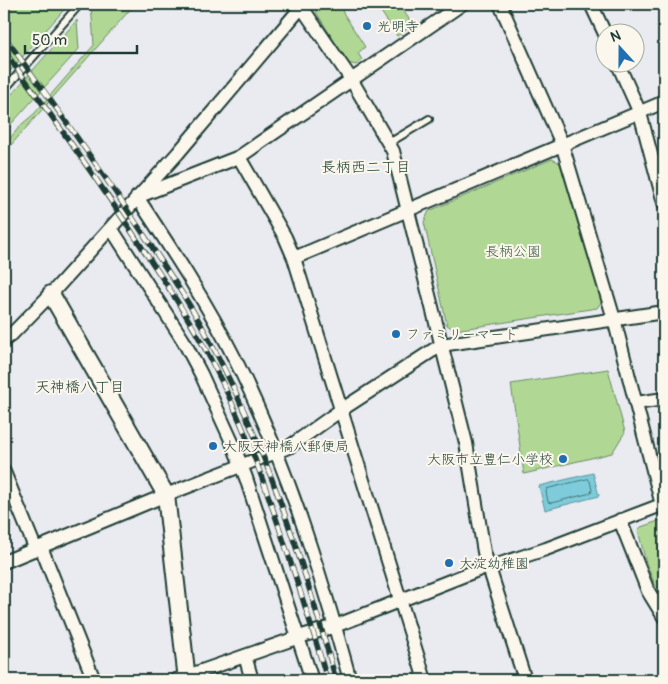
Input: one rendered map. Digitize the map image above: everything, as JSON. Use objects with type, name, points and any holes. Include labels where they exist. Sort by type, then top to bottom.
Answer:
[{"type":"street","points":[[137,197],[239,157],[462,4]]},
{"type":"street","points":[[50,294],[166,495],[184,679],[299,637],[335,626],[488,566],[546,549],[663,504],[614,319],[562,144],[500,4]]},
{"type":"street","points":[[591,4],[599,22]]},
{"type":"street","points":[[4,340],[50,294],[178,153],[302,5],[351,80],[393,151],[466,443],[484,552],[525,680]]},
{"type":"street","points":[[622,72],[640,113],[664,203]]},
{"type":"street","points":[[294,258],[664,102]]},
{"type":"street","points":[[239,157],[286,237],[294,258],[425,680]]},
{"type":"street","points":[[137,197],[187,273],[216,322],[243,376],[273,454],[300,516],[350,680]]},
{"type":"street","points":[[111,228],[188,349],[246,464],[312,680]]},
{"type":"street","points":[[4,562],[166,495],[289,447],[441,345],[664,312]]},
{"type":"street","points":[[636,403],[664,399]]},
{"type":"street","points":[[4,472],[39,549],[94,680]]},
{"type":"street","points":[[620,520],[648,591],[664,617]]},
{"type":"street","points":[[245,656],[252,680]]},
{"type":"lane","points":[[4,90],[80,4]]},
{"type":"lane","points":[[389,143],[429,119]]},
{"type":"green space","points":[[4,4],[69,4],[4,78]]},
{"type":"green space","points":[[91,4],[135,4],[4,153],[4,145],[22,124],[34,114],[94,45]]},
{"type":"green space","points":[[318,4],[346,4],[348,6],[342,11],[365,47],[358,53],[362,60],[356,65],[348,63],[316,12]]},
{"type":"green space","points":[[376,4],[399,4],[413,25],[397,36]]},
{"type":"green space","points":[[77,20],[79,49],[4,132],[4,103]]},
{"type":"green space","name":"長柄公園","points":[[552,159],[560,163],[602,301],[597,308],[455,330],[447,325],[424,222],[429,211]]},
{"type":"green space","points":[[608,369],[625,432],[612,453],[524,474],[511,384]]},
{"type":"green space","points":[[664,519],[664,607],[646,563],[638,530],[641,527]]},
{"type":"water","points":[[593,473],[599,496],[545,510],[539,486]]},
{"type":"railway","points":[[4,36],[77,137],[148,241],[191,307],[226,371],[280,501],[310,590],[336,680]]},
{"type":"railway","points":[[4,51],[111,201],[173,294],[191,323],[225,388],[260,472],[300,590],[327,680]]},
{"type":"place","name":"光明寺","points":[[367,26]]},
{"type":"place","name":"ファミリーマート","points":[[396,334]]},
{"type":"place","name":"大阪天神橋八郵便局","points":[[213,446]]},
{"type":"place","name":"大阪市立豊仁小学校","points":[[563,459]]},
{"type":"place","name":"大淀幼稚園","points":[[449,563]]},
{"type":"district","name":"長柄西二丁目","points":[[366,167]]},
{"type":"district","name":"天神橋八丁目","points":[[80,387]]}]
